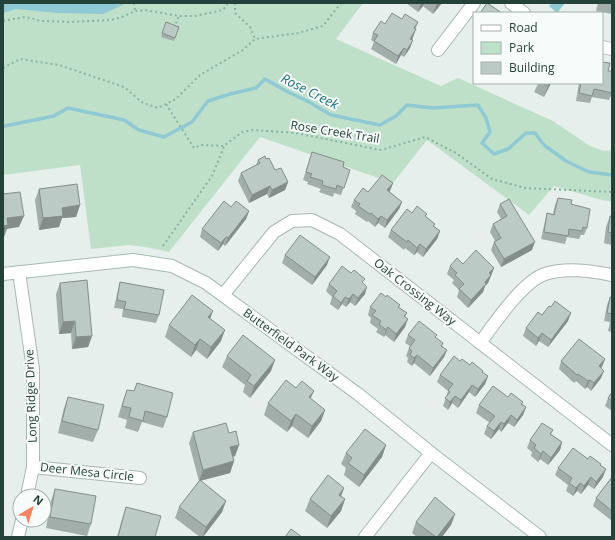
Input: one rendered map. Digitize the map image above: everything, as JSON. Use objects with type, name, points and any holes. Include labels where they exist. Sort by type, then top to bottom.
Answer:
[{"type":"street","points":[[438,50],[474,3]]},
{"type":"street","points":[[511,3],[523,12]]},
{"type":"street","name":"Oak Crossing Way","points":[[223,295],[274,232],[292,220],[312,220],[340,234],[612,445]]},
{"type":"street","name":"Butterfield Park Way","points":[[3,274],[133,260],[172,266],[206,283],[358,394],[430,453],[540,537]]},
{"type":"street","points":[[480,343],[522,290],[544,274],[559,271],[581,271],[612,275]]},
{"type":"street","name":"Long Ridge Drive","points":[[20,272],[33,369],[33,467],[29,488]]},
{"type":"street","points":[[365,537],[430,453]]},
{"type":"street","name":"Deer Mesa Circle","points":[[33,467],[140,478]]},
{"type":"path","points":[[134,3],[135,11]]},
{"type":"path","points":[[3,21],[25,17],[41,22],[111,20],[135,11],[145,10],[179,16],[195,16],[223,10],[228,3]]},
{"type":"path","points":[[235,3],[235,13],[250,27],[255,39]]},
{"type":"path","points":[[3,68],[20,59],[59,65],[124,87],[143,103],[158,108],[176,99],[200,75],[243,50],[255,39],[298,33],[323,26],[341,3]]},
{"type":"path","points":[[174,28],[179,16]]},
{"type":"path","points":[[163,246],[212,176],[224,146],[201,145],[194,148],[166,104]]},
{"type":"path","name":"Rose Creek Trail","points":[[224,146],[242,132],[253,130],[295,134],[381,150],[425,137],[456,153],[492,179],[525,188],[612,192]]},
{"type":"green space","points":[[3,3],[363,3],[336,39],[441,86],[458,78],[553,121],[590,146],[604,151],[612,150],[612,202],[554,186],[529,215],[427,140],[393,183],[260,137],[169,252],[129,245],[91,249],[80,165],[3,175]]},
{"type":"water","points":[[3,3],[127,3],[103,14],[58,13],[16,9],[3,13]]},
{"type":"water","points":[[552,3],[565,3],[558,12],[549,6]]},
{"type":"building","points":[[487,3],[500,12],[481,12]]},
{"type":"building","points":[[392,13],[402,19],[405,14],[418,22],[410,39],[413,40],[407,50],[404,48],[398,56],[374,41],[378,35],[373,33],[381,21],[385,24]]},
{"type":"building","points":[[166,22],[179,27],[175,38],[162,33]]},
{"type":"building","points":[[603,62],[610,63],[608,71],[612,71],[612,93],[594,89],[592,96],[579,93],[581,84],[603,84]]},
{"type":"building","points":[[312,152],[344,162],[343,167],[350,170],[344,188],[337,185],[336,189],[322,185],[323,181],[310,177],[312,174],[306,172]]},
{"type":"building","points":[[265,156],[266,159],[269,158],[275,170],[281,168],[288,182],[272,190],[270,186],[252,195],[241,173],[260,163],[258,160]]},
{"type":"building","points":[[382,175],[393,183],[387,190],[402,202],[387,220],[381,216],[378,219],[371,213],[370,214],[358,206],[360,204],[354,200],[363,188],[368,192]]},
{"type":"building","points":[[77,184],[80,205],[62,208],[63,216],[43,218],[39,189]]},
{"type":"building","points":[[20,192],[24,216],[7,218],[8,225],[3,226],[3,194]]},
{"type":"building","points":[[558,198],[572,200],[571,204],[590,209],[587,228],[583,227],[582,231],[569,229],[568,236],[544,232],[547,213],[554,215]]},
{"type":"building","points":[[509,199],[535,242],[504,259],[494,242],[501,238],[493,224],[507,216],[500,204]]},
{"type":"building","points":[[224,201],[231,207],[236,201],[249,211],[228,238],[226,237],[221,243],[202,229]]},
{"type":"building","points":[[417,206],[427,214],[425,216],[435,224],[433,226],[440,231],[426,249],[420,244],[417,248],[408,240],[407,242],[391,230],[407,209],[412,213]]},
{"type":"building","points":[[610,216],[612,216],[612,233],[608,232]]},
{"type":"building","points":[[300,235],[330,257],[315,277],[285,255]]},
{"type":"building","points":[[476,250],[494,268],[489,273],[491,275],[485,282],[486,284],[471,300],[459,289],[464,284],[455,275],[457,273],[450,266],[457,258],[463,264]]},
{"type":"building","points":[[342,266],[351,273],[354,270],[365,279],[362,282],[367,287],[358,298],[353,294],[349,299],[345,297],[341,303],[333,296],[337,291],[329,284]]},
{"type":"building","points":[[87,280],[92,336],[76,337],[75,321],[63,322],[60,283]]},
{"type":"building","points":[[120,282],[164,290],[159,315],[124,309],[126,302],[117,300]]},
{"type":"building","points":[[381,293],[386,297],[387,295],[400,305],[398,307],[407,313],[404,316],[408,319],[396,334],[388,327],[386,330],[379,324],[381,321],[372,315],[376,311],[370,307]]},
{"type":"building","points":[[192,295],[213,311],[208,317],[225,330],[211,347],[200,339],[195,345],[169,325]]},
{"type":"building","points":[[610,297],[612,297],[612,314],[607,313]]},
{"type":"building","points":[[555,301],[571,313],[551,340],[542,333],[538,338],[526,328],[538,312],[542,315]]},
{"type":"building","points":[[419,321],[437,335],[435,337],[443,343],[441,346],[447,350],[433,368],[417,355],[414,358],[410,355],[412,351],[409,348],[415,340],[408,335]]},
{"type":"building","points":[[243,335],[275,360],[254,386],[247,381],[251,375],[227,356]]},
{"type":"building","points":[[579,339],[605,359],[599,366],[604,371],[594,383],[578,374],[577,375],[561,361]]},
{"type":"building","points":[[454,356],[460,361],[462,359],[470,365],[472,362],[488,376],[478,389],[472,385],[461,400],[455,396],[450,402],[445,398],[450,392],[448,390],[453,384],[440,375]]},
{"type":"building","points":[[286,380],[296,388],[302,381],[314,391],[309,397],[325,410],[312,426],[296,414],[291,421],[268,403]]},
{"type":"building","points":[[137,383],[173,393],[167,417],[145,411],[143,421],[129,417],[131,408],[122,406],[127,390],[134,391]]},
{"type":"building","points":[[493,386],[508,397],[511,393],[523,402],[521,404],[526,407],[517,420],[511,415],[504,424],[501,422],[494,431],[487,426],[495,416],[479,405]]},
{"type":"building","points":[[612,392],[612,401],[608,398]]},
{"type":"building","points":[[68,397],[104,405],[98,430],[62,421]]},
{"type":"building","points":[[226,423],[229,433],[236,431],[239,445],[230,447],[234,461],[203,470],[193,432]]},
{"type":"building","points":[[542,423],[553,430],[550,434],[562,442],[551,458],[543,451],[541,454],[534,448],[536,445],[530,440]]},
{"type":"building","points":[[365,429],[386,445],[364,475],[348,463],[352,458],[346,453]]},
{"type":"building","points":[[573,448],[588,459],[590,456],[606,469],[596,482],[591,477],[584,486],[580,483],[576,488],[569,483],[572,478],[558,468]]},
{"type":"building","points":[[328,475],[344,488],[339,495],[345,499],[331,516],[310,499]]},
{"type":"building","points":[[612,477],[612,511],[596,498]]},
{"type":"building","points":[[200,480],[226,501],[206,527],[179,507]]},
{"type":"building","points":[[55,489],[96,496],[91,524],[52,517],[52,506]]},
{"type":"building","points":[[435,497],[455,514],[437,537],[416,522]]},
{"type":"building","points":[[126,507],[161,516],[155,537],[118,537]]},
{"type":"building","points":[[291,529],[302,537],[285,537]]},
{"type":"waterway","name":"Rose Creek","points":[[3,127],[54,116],[68,108],[124,120],[139,130],[164,137],[192,122],[208,101],[256,88],[265,79],[331,115],[380,125],[396,116],[407,105],[433,108],[478,105],[486,118],[490,132],[482,143],[494,154],[508,149],[526,133],[535,133],[544,145],[566,161],[589,172],[612,175]]}]
